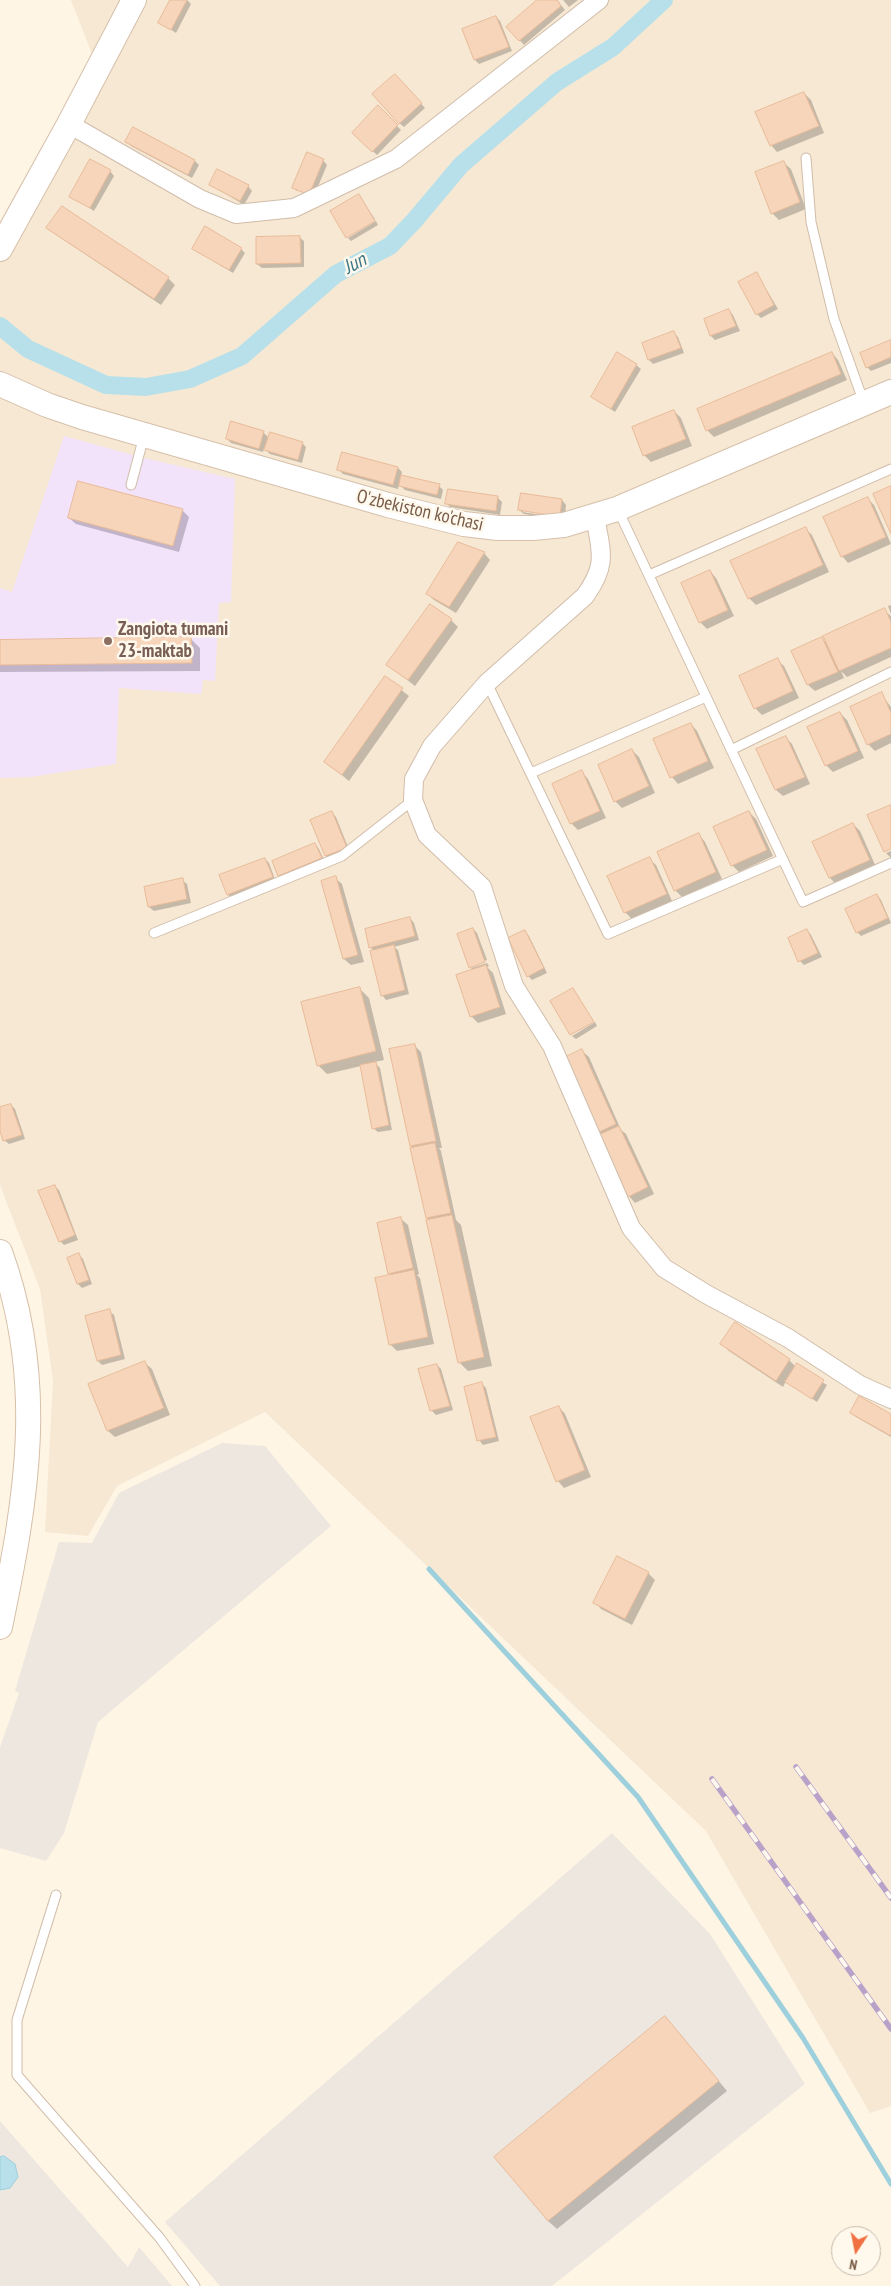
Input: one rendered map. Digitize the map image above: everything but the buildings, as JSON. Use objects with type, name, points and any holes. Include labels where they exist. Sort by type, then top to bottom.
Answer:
[{"type":"main road","points":[[0,249],[69,124],[134,0]]},
{"type":"main road","name":"O'zbekiston ko'chasi","points":[[0,384],[47,405],[388,505],[464,524],[498,528],[548,528],[618,509],[891,392]]},
{"type":"main road","points":[[0,1252],[8,1276],[24,1344],[28,1382],[29,1422],[27,1466],[16,1548],[0,1627]]},
{"type":"street","points":[[69,124],[200,199],[236,214],[294,208],[396,159],[599,0]]},
{"type":"street","points":[[595,516],[602,556],[596,581],[585,596],[487,683],[432,746],[414,779],[413,800],[427,835],[482,887],[514,986],[552,1046],[631,1228],[664,1268],[706,1294],[788,1338],[860,1385],[891,1399]]},
{"type":"lane","points":[[806,158],[811,222],[834,319],[864,403]]},
{"type":"lane","points":[[131,485],[144,433]]},
{"type":"lane","points":[[649,575],[891,469]]},
{"type":"lane","points":[[618,509],[803,902],[891,863]]},
{"type":"lane","points":[[731,750],[891,672]]},
{"type":"lane","points":[[487,683],[608,934],[783,859]]},
{"type":"lane","points":[[530,774],[706,697]]},
{"type":"lane","points":[[154,933],[342,856],[413,800]]},
{"type":"lane","points":[[56,1895],[16,2020],[17,2075],[159,2237],[195,2286]]},
{"type":"shaded area","points":[[71,0],[891,0],[891,2106],[870,2113],[706,1831],[265,1412],[117,1486],[88,1536],[45,1532],[53,1381],[40,1289],[0,1185],[0,242],[97,67]]},
{"type":"shaded area","name":"Zangiota tumani 23-maktab","points":[[64,436],[140,457],[235,479],[231,602],[219,603],[215,681],[203,680],[201,694],[119,688],[116,764],[30,777],[0,778],[0,588],[12,592]]},
{"type":"shaded area","points":[[222,1443],[265,1446],[331,1526],[98,1722],[64,1833],[46,1861],[0,1848],[0,1747],[19,1693],[15,1691],[59,1542],[92,1543],[119,1493]]},
{"type":"shaded area","points":[[612,1833],[710,1934],[805,2084],[552,2286],[220,2286],[165,2222]]},
{"type":"shaded area","points":[[0,2121],[128,2267],[139,2247],[172,2286],[0,2286]]},
{"type":"water","points":[[4,2156],[15,2164],[18,2177],[10,2188],[0,2190],[0,2157]]},
{"type":"waterway","name":"Jun","points":[[0,326],[28,349],[106,385],[146,387],[190,379],[242,356],[336,274],[390,246],[414,221],[461,165],[557,82],[613,47],[664,0]]},
{"type":"waterway","points":[[429,1569],[638,1797],[803,2038],[891,2184]]},
{"type":"railway","points":[[796,1767],[891,1898]]},
{"type":"railway","points":[[712,1779],[891,2029]]},
{"type":"place","name":"Zangiota tumani 23-maktab","points":[[108,641]]}]
